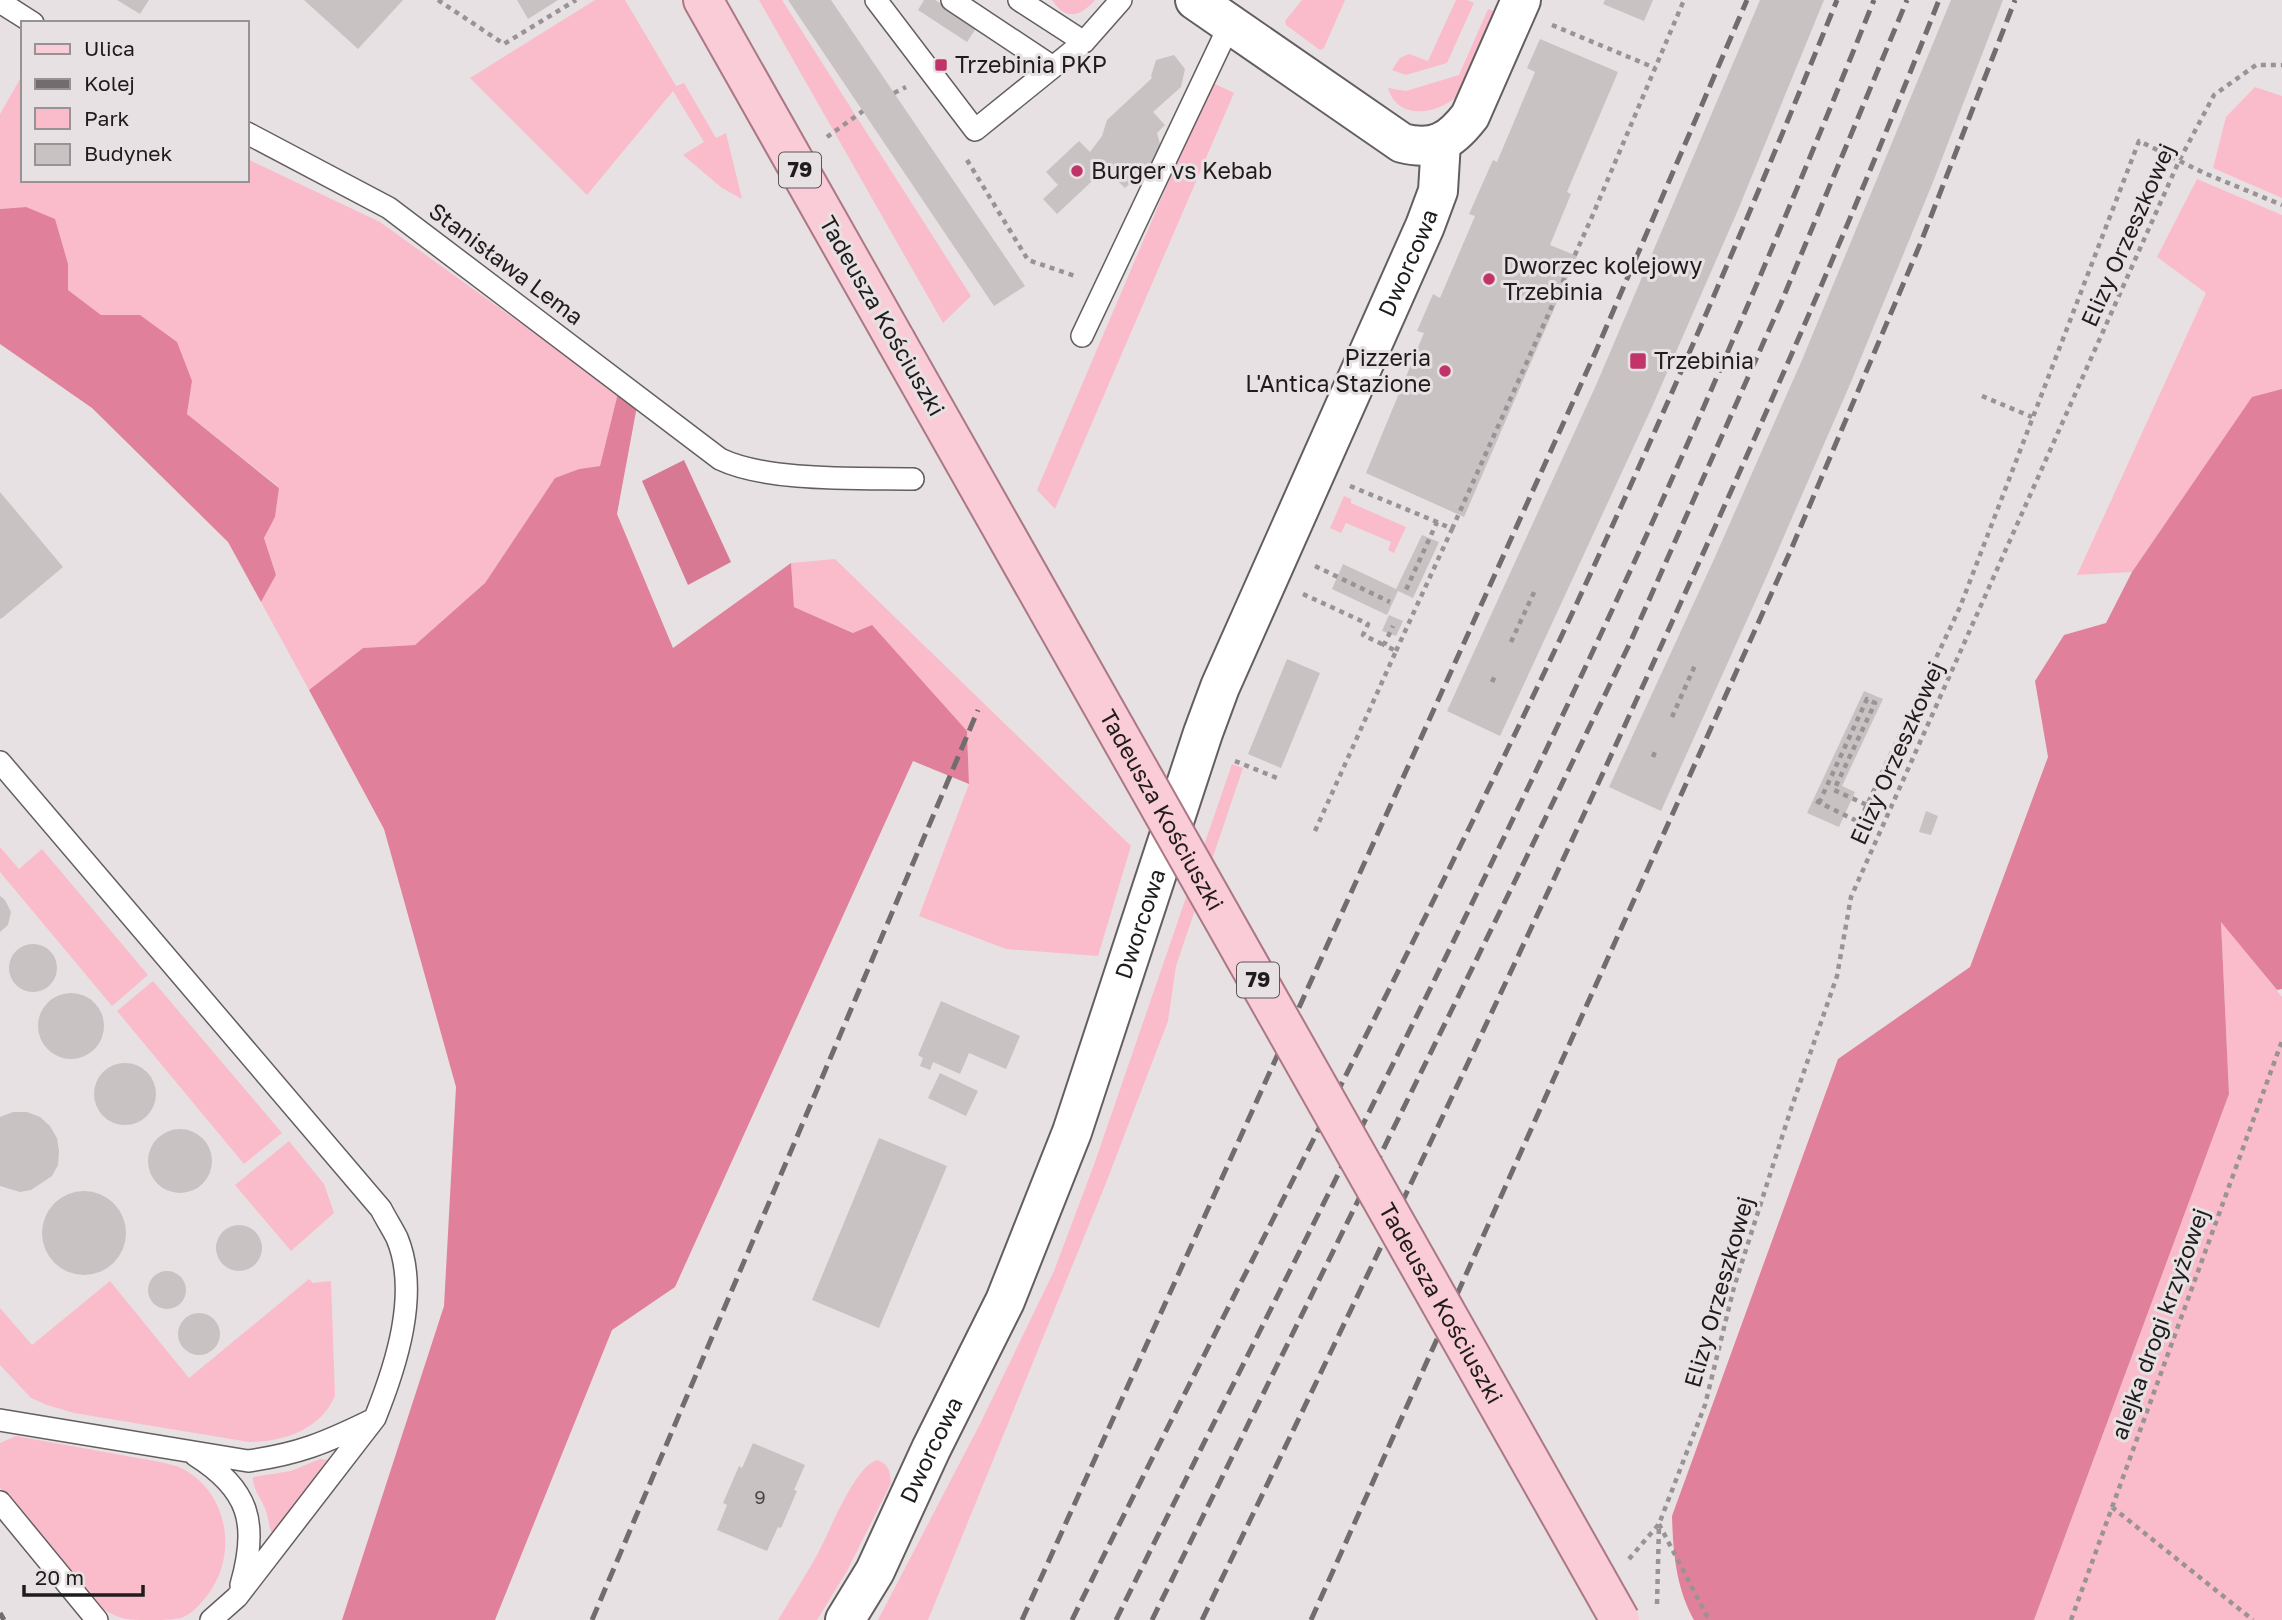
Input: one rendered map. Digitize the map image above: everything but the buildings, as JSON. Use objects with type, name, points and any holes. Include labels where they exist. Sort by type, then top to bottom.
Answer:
[{"type":"main road","name":"Tadeusza Kościuszki","points":[[703,0],[1620,1620]]},
{"type":"street","points":[[1195,0],[1402,143],[1422,148],[1441,142],[1458,132],[1531,10]]},
{"type":"street","name":"Dworcowa","points":[[845,1620],[874,1571],[930,1449],[1005,1301],[1072,1132],[1211,710],[1425,226],[1438,191],[1441,142]]},
{"type":"lane","points":[[876,0],[975,130],[1084,42],[1121,0]]},
{"type":"lane","points":[[952,0],[1054,67]]},
{"type":"lane","points":[[0,2],[30,21]]},
{"type":"lane","points":[[1026,3],[1084,42]]},
{"type":"lane","points":[[1082,336],[1230,24]]},
{"type":"lane","name":"Stanisława Lema","points":[[248,134],[389,208],[720,459],[736,467],[790,475],[913,479]]},
{"type":"lane","points":[[0,762],[381,1209],[398,1240],[405,1274],[406,1307],[401,1341],[375,1418],[237,1597],[211,1620]]},
{"type":"lane","points":[[0,1420],[248,1461],[283,1456],[325,1443],[375,1418]]},
{"type":"lane","points":[[189,1451],[217,1469],[236,1488],[246,1512],[249,1538],[247,1564],[237,1597]]},
{"type":"lane","points":[[0,1502],[97,1620]]},
{"type":"path","points":[[438,0],[504,44],[576,0]]},
{"type":"path","points":[[1315,831],[1552,307],[1684,0]]},
{"type":"path","points":[[1531,10],[1655,68]]},
{"type":"path","name":"Elizy Orzeszkowej","points":[[1657,1606],[1659,1524],[1705,1405],[1734,1287],[1837,976],[1851,897],[2179,160],[2214,95],[2256,65],[2282,65]]},
{"type":"path","points":[[826,138],[863,111]]},
{"type":"path","points":[[1867,805],[1834,790],[1875,703],[1867,699],[1817,802],[1859,822],[1867,805],[1960,607],[2139,141],[2282,205]]},
{"type":"path","points":[[1982,396],[2032,418]]},
{"type":"path","points":[[1339,482],[1452,528]]},
{"type":"path","points":[[1405,592],[1437,522]]},
{"type":"path","points":[[1305,562],[1390,602]]},
{"type":"path","points":[[1511,642],[1536,588]]},
{"type":"path","points":[[1293,589],[1368,624],[1363,635],[1396,651]]},
{"type":"path","points":[[1384,645],[1393,626]]},
{"type":"path","points":[[1672,717],[1696,663]]},
{"type":"path","points":[[1492,682],[1496,674]]},
{"type":"path","points":[[1653,757],[1656,750]]},
{"type":"path","points":[[1234,761],[1277,778]]},
{"type":"path","name":"alejka drogi krzyżowej","points":[[2071,1620],[2282,1041]]},
{"type":"path","points":[[2112,1507],[2253,1620]]},
{"type":"path","points":[[1659,1524],[1709,1620]]},
{"type":"green space","points":[[595,0],[625,0],[676,86],[684,83],[716,138],[726,133],[742,199],[722,188],[683,155],[704,142],[673,91],[587,195],[470,78]]},
{"type":"green space","points":[[759,0],[782,0],[971,296],[943,323]]},
{"type":"green space","points":[[1052,0],[1095,0],[1084,10],[1068,14]]},
{"type":"green space","points":[[1302,0],[1345,0],[1324,48],[1320,50],[1286,25],[1285,21]]},
{"type":"green space","points":[[1456,0],[1474,3],[1447,63],[1406,75],[1392,70],[1400,58],[1409,54],[1428,61]]},
{"type":"green space","points":[[1488,9],[1496,12],[1461,92],[1453,100],[1432,110],[1421,111],[1410,110],[1393,99],[1388,88],[1406,91],[1459,75]]},
{"type":"green space","points":[[21,77],[21,182],[248,182],[248,159],[380,222],[618,393],[600,466],[579,469],[555,478],[485,583],[415,645],[363,648],[309,690],[261,602],[276,575],[264,538],[275,517],[279,487],[187,414],[192,381],[140,315],[101,315],[68,290],[68,264],[26,207],[0,209],[0,114]]},
{"type":"green space","points":[[1211,82],[1234,93],[1055,509],[1037,490]]},
{"type":"green space","points":[[2255,87],[2282,96],[2282,198],[2213,168],[2226,117]]},
{"type":"green space","points":[[2197,179],[2282,215],[2282,389],[2252,398],[2132,572],[2077,575],[2206,293],[2157,257]]},
{"type":"green space","points":[[1344,496],[1351,499],[1351,503],[1406,527],[1394,553],[1388,550],[1391,542],[1346,523],[1341,533],[1330,528]]},
{"type":"green space","points":[[835,559],[1131,846],[1098,956],[1006,949],[919,916],[969,784],[967,731],[854,633],[794,607],[791,563]]},
{"type":"green space","points":[[1232,764],[1243,768],[1176,966],[1168,1021],[1106,1183],[928,1620],[878,1620],[980,1424],[1054,1271],[1095,1162]]},
{"type":"green space","points":[[0,847],[19,869],[42,849],[148,975],[112,1006],[0,872]]},
{"type":"green space","points":[[2221,921],[2282,997],[2282,1620],[2034,1620],[2229,1094]]},
{"type":"green space","points":[[153,981],[282,1133],[244,1164],[117,1011]]},
{"type":"green space","points":[[289,1141],[324,1184],[334,1213],[291,1251],[235,1185]]},
{"type":"green space","points":[[309,1279],[313,1283],[331,1281],[335,1396],[320,1418],[299,1432],[275,1440],[249,1442],[74,1413],[31,1398],[0,1365],[0,1308],[32,1345],[110,1281],[189,1378]]},
{"type":"green space","points":[[16,1436],[174,1465],[197,1478],[218,1507],[224,1525],[225,1542],[218,1577],[200,1604],[185,1616],[165,1620],[125,1619],[103,1609],[0,1488],[0,1443]]},
{"type":"green space","points":[[320,1459],[328,1460],[329,1465],[273,1534],[253,1477],[291,1471]]},
{"type":"green space","points":[[877,1460],[888,1469],[891,1483],[847,1571],[817,1620],[778,1620],[817,1555],[859,1475]]},
{"type":"shaded area","points":[[26,207],[55,219],[68,264],[68,290],[101,315],[140,315],[177,342],[192,381],[187,414],[279,488],[275,517],[264,538],[276,575],[261,602],[228,542],[92,408],[0,344],[0,209]]},
{"type":"shaded area","points":[[2282,389],[2282,989],[2277,990],[2221,922],[2229,1094],[2034,1620],[1694,1620],[1683,1595],[1677,1570],[1672,1516],[1838,1059],[1970,967],[2048,757],[2035,681],[2064,635],[2106,623],[2132,572],[2252,397]]},
{"type":"shaded area","points":[[618,393],[637,406],[617,514],[673,648],[791,563],[794,607],[853,633],[872,625],[967,731],[969,784],[913,761],[675,1287],[612,1330],[495,1620],[342,1620],[444,1306],[456,1087],[384,829],[309,690],[363,648],[415,645],[485,583],[555,478],[579,469],[600,466]]},
{"type":"shaded area","points":[[684,460],[731,562],[688,585],[642,481]]},
{"type":"railway","points":[[1022,1620],[1596,351],[1747,0]]},
{"type":"railway","points":[[1072,1620],[1430,908],[1546,669],[1696,336],[1837,0]]},
{"type":"railway","points":[[1116,1620],[1421,1006],[1600,636],[1742,320],[1874,0]]},
{"type":"railway","points":[[1152,1620],[1629,645],[1781,303],[1907,0]]},
{"type":"railway","points":[[1202,1620],[1578,828],[1828,270],[1939,0]]},
{"type":"railway","points":[[1311,1620],[1790,552],[1921,242],[2015,0]]},
{"type":"railway","points":[[592,1620],[978,710]]},
{"type":"railway","points":[[0,1613],[4,1620]]},
{"type":"place","name":"Trzebinia PKP","points":[[941,65]]},
{"type":"place","name":"Burger vs Kebab","points":[[1077,171]]},
{"type":"place","name":"Dworzec kolejowy Trzebinia","points":[[1489,279]]},
{"type":"place","name":"Trzebinia","points":[[1638,361]]},
{"type":"place","name":"Pizzeria L'Antica Stazione","points":[[1445,371]]}]
